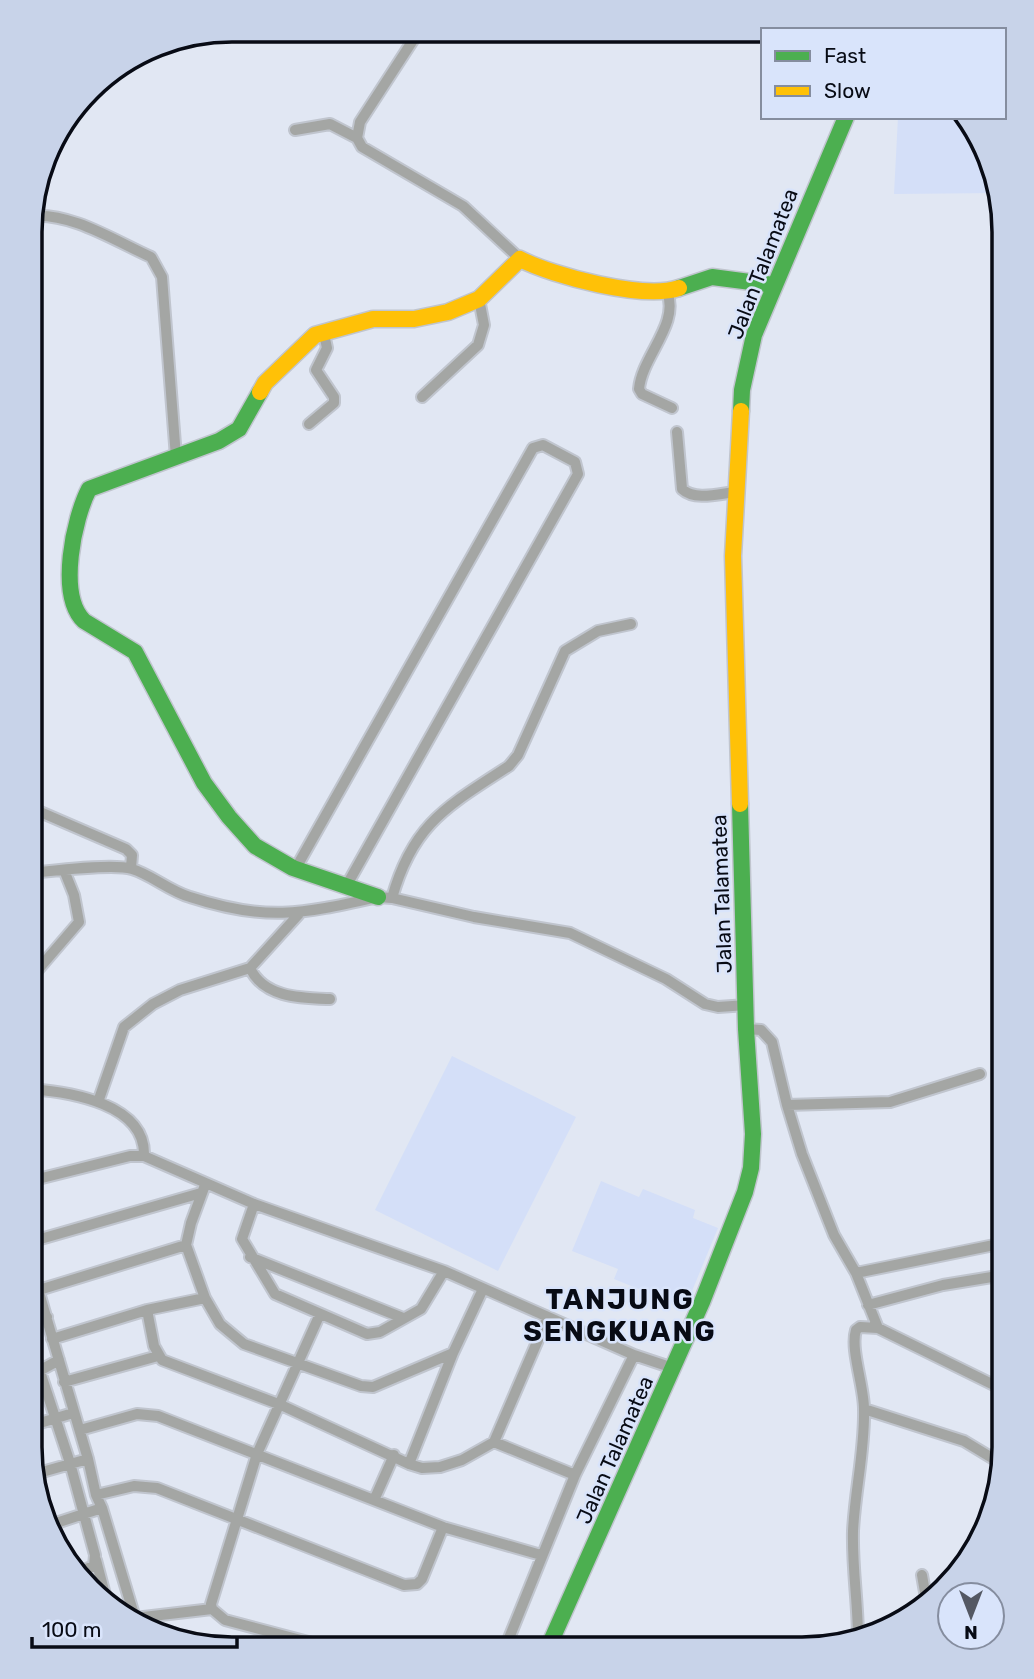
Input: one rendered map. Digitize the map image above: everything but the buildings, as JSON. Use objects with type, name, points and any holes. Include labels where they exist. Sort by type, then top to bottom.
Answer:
[{"type":"street","points":[[412,42],[360,122],[358,138],[362,147],[463,206],[520,259],[539,269],[635,291],[667,292],[712,277],[774,285]]},
{"type":"street","name":"Jalan Talamatea","points":[[553,1637],[728,1238],[751,1168],[754,1134],[746,1029],[733,556],[735,492],[745,372],[754,335],[845,119]]},
{"type":"street","points":[[295,130],[330,124],[358,138]]},
{"type":"street","points":[[43,216],[70,221],[151,257],[157,264],[162,277],[176,457]]},
{"type":"street","points":[[520,259],[479,299],[448,312],[414,319],[373,319],[315,335],[265,383],[239,429],[219,441],[89,489],[75,515],[71,538],[74,605],[85,623],[118,638],[136,654],[156,683],[176,733],[239,829],[271,857],[296,868],[385,897],[474,917],[570,933],[666,979],[705,1004],[718,1007],[747,1005]]},
{"type":"street","points":[[667,292],[670,300],[668,317],[649,358],[639,389],[642,394],[672,408]]},
{"type":"street","points":[[422,397],[478,345],[484,325],[479,299]]},
{"type":"street","points":[[309,424],[334,403],[334,397],[316,370],[327,348],[324,334]]},
{"type":"street","points":[[677,432],[682,489],[696,496],[735,492]]},
{"type":"street","points":[[296,868],[534,448],[543,445],[575,462],[578,474],[348,883]]},
{"type":"street","points":[[42,872],[131,868],[187,897],[270,915],[299,914],[385,897],[412,845],[437,814],[509,766],[519,755],[565,651],[598,631],[631,624]]},
{"type":"street","points":[[42,813],[126,849],[132,855],[131,868]]},
{"type":"street","points":[[42,965],[79,922],[74,895],[64,870]]},
{"type":"street","points":[[98,1102],[124,1027],[153,1004],[180,990],[250,968],[299,914]]},
{"type":"street","points":[[250,968],[257,982],[267,989],[304,998],[330,999]]},
{"type":"street","points":[[746,1029],[761,1030],[772,1042],[802,1154],[834,1235],[856,1273],[878,1328]]},
{"type":"street","points":[[787,1105],[890,1102],[980,1074]]},
{"type":"street","points":[[42,1091],[98,1102],[136,1125],[144,1143],[144,1156]]},
{"type":"street","points":[[42,1178],[130,1156],[144,1156],[203,1189],[254,1204],[444,1271],[547,1319],[673,1368]]},
{"type":"street","points":[[42,1238],[203,1189]]},
{"type":"street","points":[[203,1189],[186,1245],[205,1298],[220,1324],[230,1335],[244,1344],[298,1364],[361,1386],[373,1387],[453,1353]]},
{"type":"street","points":[[254,1204],[242,1235],[250,1257],[275,1294],[367,1334],[380,1332],[421,1308],[444,1271]]},
{"type":"street","points":[[42,1289],[186,1245]]},
{"type":"street","points":[[856,1273],[992,1245]]},
{"type":"street","points":[[250,1257],[402,1318]]},
{"type":"street","points":[[868,1305],[943,1286],[992,1277]]},
{"type":"street","points":[[409,1464],[453,1353],[482,1291]]},
{"type":"street","points":[[52,1339],[147,1310],[205,1298]]},
{"type":"street","points":[[42,1300],[96,1495],[132,1609]]},
{"type":"street","points":[[147,1310],[158,1356],[166,1362],[281,1405],[422,1468],[440,1467],[462,1460],[494,1442],[547,1319]]},
{"type":"street","points":[[212,1609],[212,1597],[257,1454],[320,1314]]},
{"type":"street","points":[[42,1319],[47,1317]]},
{"type":"street","points":[[858,1629],[853,1532],[863,1458],[864,1409],[855,1333],[860,1327],[878,1328],[992,1384]]},
{"type":"street","points":[[509,1637],[575,1475],[634,1355]]},
{"type":"street","points":[[64,1382],[158,1356]]},
{"type":"street","points":[[42,1370],[59,1360]]},
{"type":"street","points":[[42,1389],[56,1418],[70,1463],[103,1585]]},
{"type":"street","points":[[864,1409],[964,1441],[992,1458]]},
{"type":"street","points":[[42,1422],[73,1413]]},
{"type":"street","points":[[80,1430],[147,1414],[375,1498],[443,1527],[541,1555]]},
{"type":"street","points":[[494,1442],[575,1475]]},
{"type":"street","points":[[375,1498],[394,1455]]},
{"type":"street","points":[[44,1471],[88,1459]]},
{"type":"street","points":[[96,1495],[145,1485],[404,1586],[417,1584],[422,1579],[443,1527]]},
{"type":"street","points":[[57,1523],[102,1508]]},
{"type":"street","points":[[86,1569],[93,1566],[96,1560]]},
{"type":"street","points":[[922,1575],[925,1592]]},
{"type":"street","points":[[146,1617],[212,1609],[225,1620],[289,1637]]},
{"type":"shaded area","points":[[898,119],[955,119],[978,159],[988,193],[894,194]]},
{"type":"shaded area","points":[[452,1056],[576,1117],[498,1271],[375,1210]]},
{"type":"shaded area","points":[[601,1181],[639,1197],[643,1189],[695,1210],[693,1218],[718,1228],[685,1308],[614,1279],[618,1269],[572,1251]]},
{"type":"traffic: fast","points":[[741,411],[742,390],[754,335],[845,119]]},
{"type":"traffic: fast","points":[[679,288],[712,277],[774,285]]},
{"type":"traffic: fast","points":[[260,392],[239,429],[219,441],[89,489],[74,537],[71,593],[76,609],[84,621],[135,652],[204,783],[255,846],[293,868],[378,897]]},
{"type":"traffic: fast","points":[[553,1637],[702,1302],[745,1192],[751,1168],[753,1134],[746,1029],[740,804]]},
{"type":"traffic: slow","points":[[260,392],[265,383],[315,335],[373,319],[414,319],[448,312],[479,299],[520,259],[576,279],[622,289],[663,291],[679,288]]},
{"type":"traffic: slow","points":[[740,804],[733,556],[741,411]]},
{"type":"district","name":"TANJUNG SENGKUANG","points":[[620,1315]]}]
